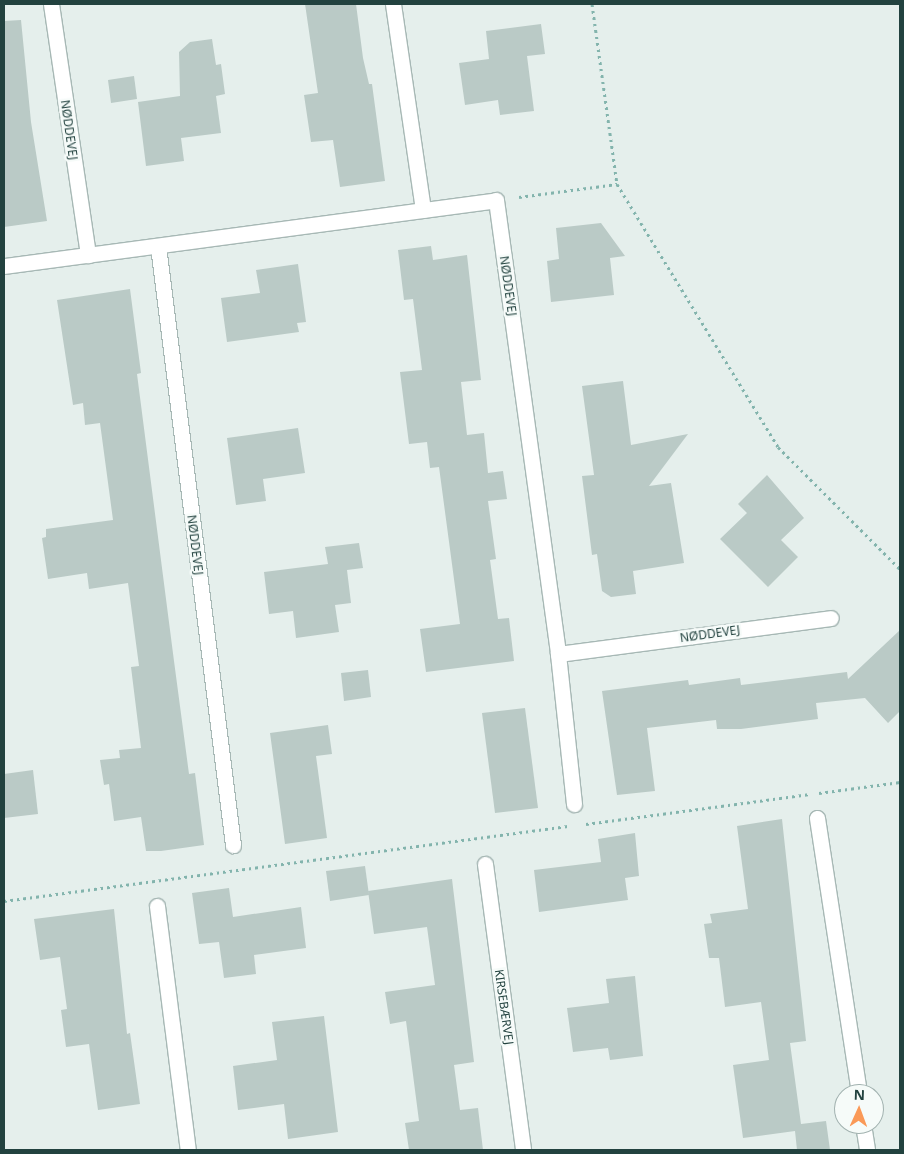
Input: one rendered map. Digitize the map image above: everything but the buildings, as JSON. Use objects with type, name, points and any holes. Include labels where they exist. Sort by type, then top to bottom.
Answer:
[{"type":"street","name":"NØDDEVEJ","points":[[51,4],[88,256]]},
{"type":"street","points":[[393,4],[423,210]]},
{"type":"street","name":"NØDDEVEJ","points":[[496,200],[558,654],[574,804]]},
{"type":"street","points":[[4,266],[496,200]]},
{"type":"street","name":"NØDDEVEJ","points":[[158,246],[233,845]]},
{"type":"street","name":"NØDDEVEJ","points":[[558,654],[831,618]]},
{"type":"street","points":[[817,818],[857,1084]]},
{"type":"street","name":"KIRSEBÆRVEJ","points":[[485,864],[523,1150]]},
{"type":"street","points":[[157,906],[188,1150]]},
{"type":"street","points":[[865,1134],[867,1150]]},
{"type":"path","points":[[592,4],[617,184],[778,447],[900,569]]},
{"type":"path","points":[[496,200],[617,184]]},
{"type":"path","points":[[4,901],[900,782]]}]
